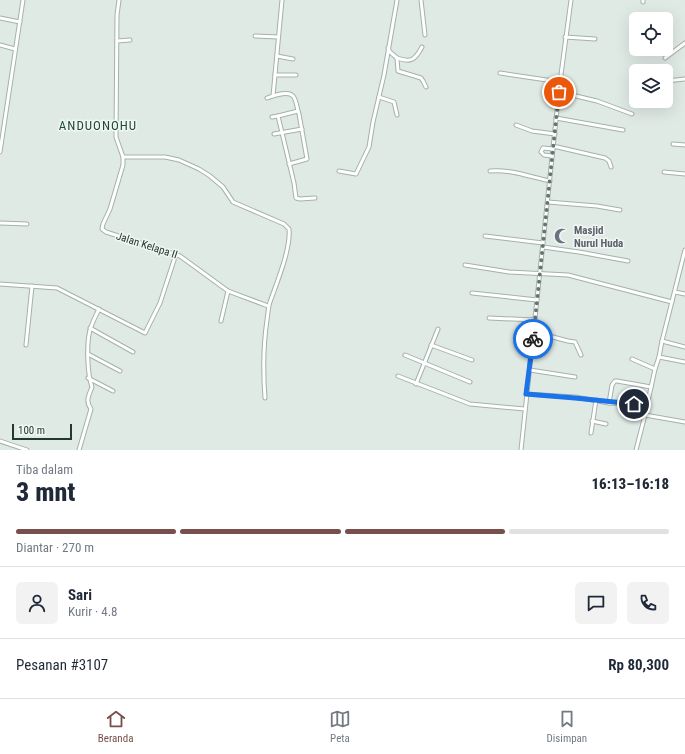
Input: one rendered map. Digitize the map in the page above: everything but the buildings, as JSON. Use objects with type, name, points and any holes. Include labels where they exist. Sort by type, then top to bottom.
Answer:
[{"type":"street","points":[[0,152],[23,0]]},
{"type":"street","name":"Jalan Kelapa II","points":[[119,0],[117,15],[116,137],[123,157],[123,165],[120,179],[102,229],[106,232],[176,254],[221,285],[228,292],[268,306]]},
{"type":"street","points":[[273,96],[282,0]]},
{"type":"street","points":[[339,171],[357,174],[369,147],[397,0]]},
{"type":"street","points":[[421,0],[425,35]]},
{"type":"street","points":[[521,450],[565,37],[571,0]]},
{"type":"street","points":[[0,18],[20,22]]},
{"type":"street","points":[[256,36],[278,37]]},
{"type":"street","points":[[565,37],[595,38]]},
{"type":"street","points":[[117,41],[130,40]]},
{"type":"street","points":[[665,58],[685,43]]},
{"type":"street","points":[[0,45],[15,49]]},
{"type":"street","points":[[388,48],[397,58],[404,60],[414,59],[418,56],[422,47]]},
{"type":"street","points":[[277,56],[293,59]]},
{"type":"street","points":[[397,58],[398,71],[421,78],[426,87]]},
{"type":"street","points":[[500,73],[560,82]]},
{"type":"street","points":[[275,75],[296,75]]},
{"type":"street","points":[[673,80],[685,79]]},
{"type":"street","points":[[559,92],[598,101],[632,114]]},
{"type":"street","points":[[267,98],[287,94],[292,95],[298,111],[307,159],[289,164]]},
{"type":"street","points":[[379,97],[394,102],[397,115]]},
{"type":"street","points":[[272,117],[298,111]]},
{"type":"street","points":[[278,116],[297,199],[315,198]]},
{"type":"street","points":[[556,118],[623,130]]},
{"type":"street","points":[[516,125],[532,131],[555,134]]},
{"type":"street","points":[[274,134],[302,129]]},
{"type":"street","points":[[673,144],[685,145]]},
{"type":"street","points":[[552,156],[544,155],[541,152],[543,148],[553,147],[604,158],[609,161],[611,167]]},
{"type":"street","points":[[123,157],[165,158],[179,160],[210,176],[223,187],[233,202],[288,227],[289,235],[287,247],[268,306],[263,349],[265,398]]},
{"type":"street","points":[[490,171],[511,172],[550,181]]},
{"type":"street","points":[[664,172],[685,174]]},
{"type":"street","points":[[548,202],[597,206],[620,210]]},
{"type":"street","points":[[0,223],[27,224]]},
{"type":"street","points":[[485,236],[543,243]]},
{"type":"street","points":[[542,247],[628,261]]},
{"type":"street","points":[[636,450],[685,250]]},
{"type":"street","points":[[0,284],[57,288],[145,333],[160,303],[176,254]]},
{"type":"street","points":[[465,265],[509,272],[568,275],[672,302]]},
{"type":"street","points":[[26,345],[32,286]]},
{"type":"street","points":[[221,321],[228,292]]},
{"type":"street","points":[[675,292],[685,294]]},
{"type":"street","points":[[472,293],[537,300]]},
{"type":"street","points":[[80,450],[91,409],[88,405],[87,398],[92,387],[88,378],[90,328],[99,310]]},
{"type":"street","points":[[489,318],[534,320]]},
{"type":"street","points":[[90,328],[133,352]]},
{"type":"street","points":[[416,384],[438,329]]},
{"type":"street","points":[[533,336],[549,336],[568,342],[575,342],[581,355]]},
{"type":"street","points":[[662,341],[685,347]]},
{"type":"street","points":[[431,345],[472,360]]},
{"type":"street","points":[[88,354],[120,371]]},
{"type":"street","points":[[405,354],[470,382]]},
{"type":"street","points":[[659,357],[685,362]]},
{"type":"street","points":[[632,359],[655,369]]},
{"type":"street","points":[[530,370],[575,377]]},
{"type":"street","points":[[398,376],[470,404],[525,410]]},
{"type":"street","points":[[88,378],[113,392]]},
{"type":"street","points":[[610,402],[612,385],[615,381],[651,387]]},
{"type":"street","points":[[526,394],[647,405]]},
{"type":"street","points":[[591,433],[596,400]]},
{"type":"street","points":[[645,415],[685,422]]},
{"type":"street","points":[[592,422],[606,424]]},
{"type":"street","points":[[0,441],[27,450]]},
{"type":"way so far","points":[[533,339],[559,92]]},
{"type":"place","name":"Masjid Nurul Huda","points":[[562,236]]},
{"type":"district","name":"ANDUONOHU","points":[[98,125]]},
{"type":"route","points":[[533,339],[526,394],[634,404]]}]
